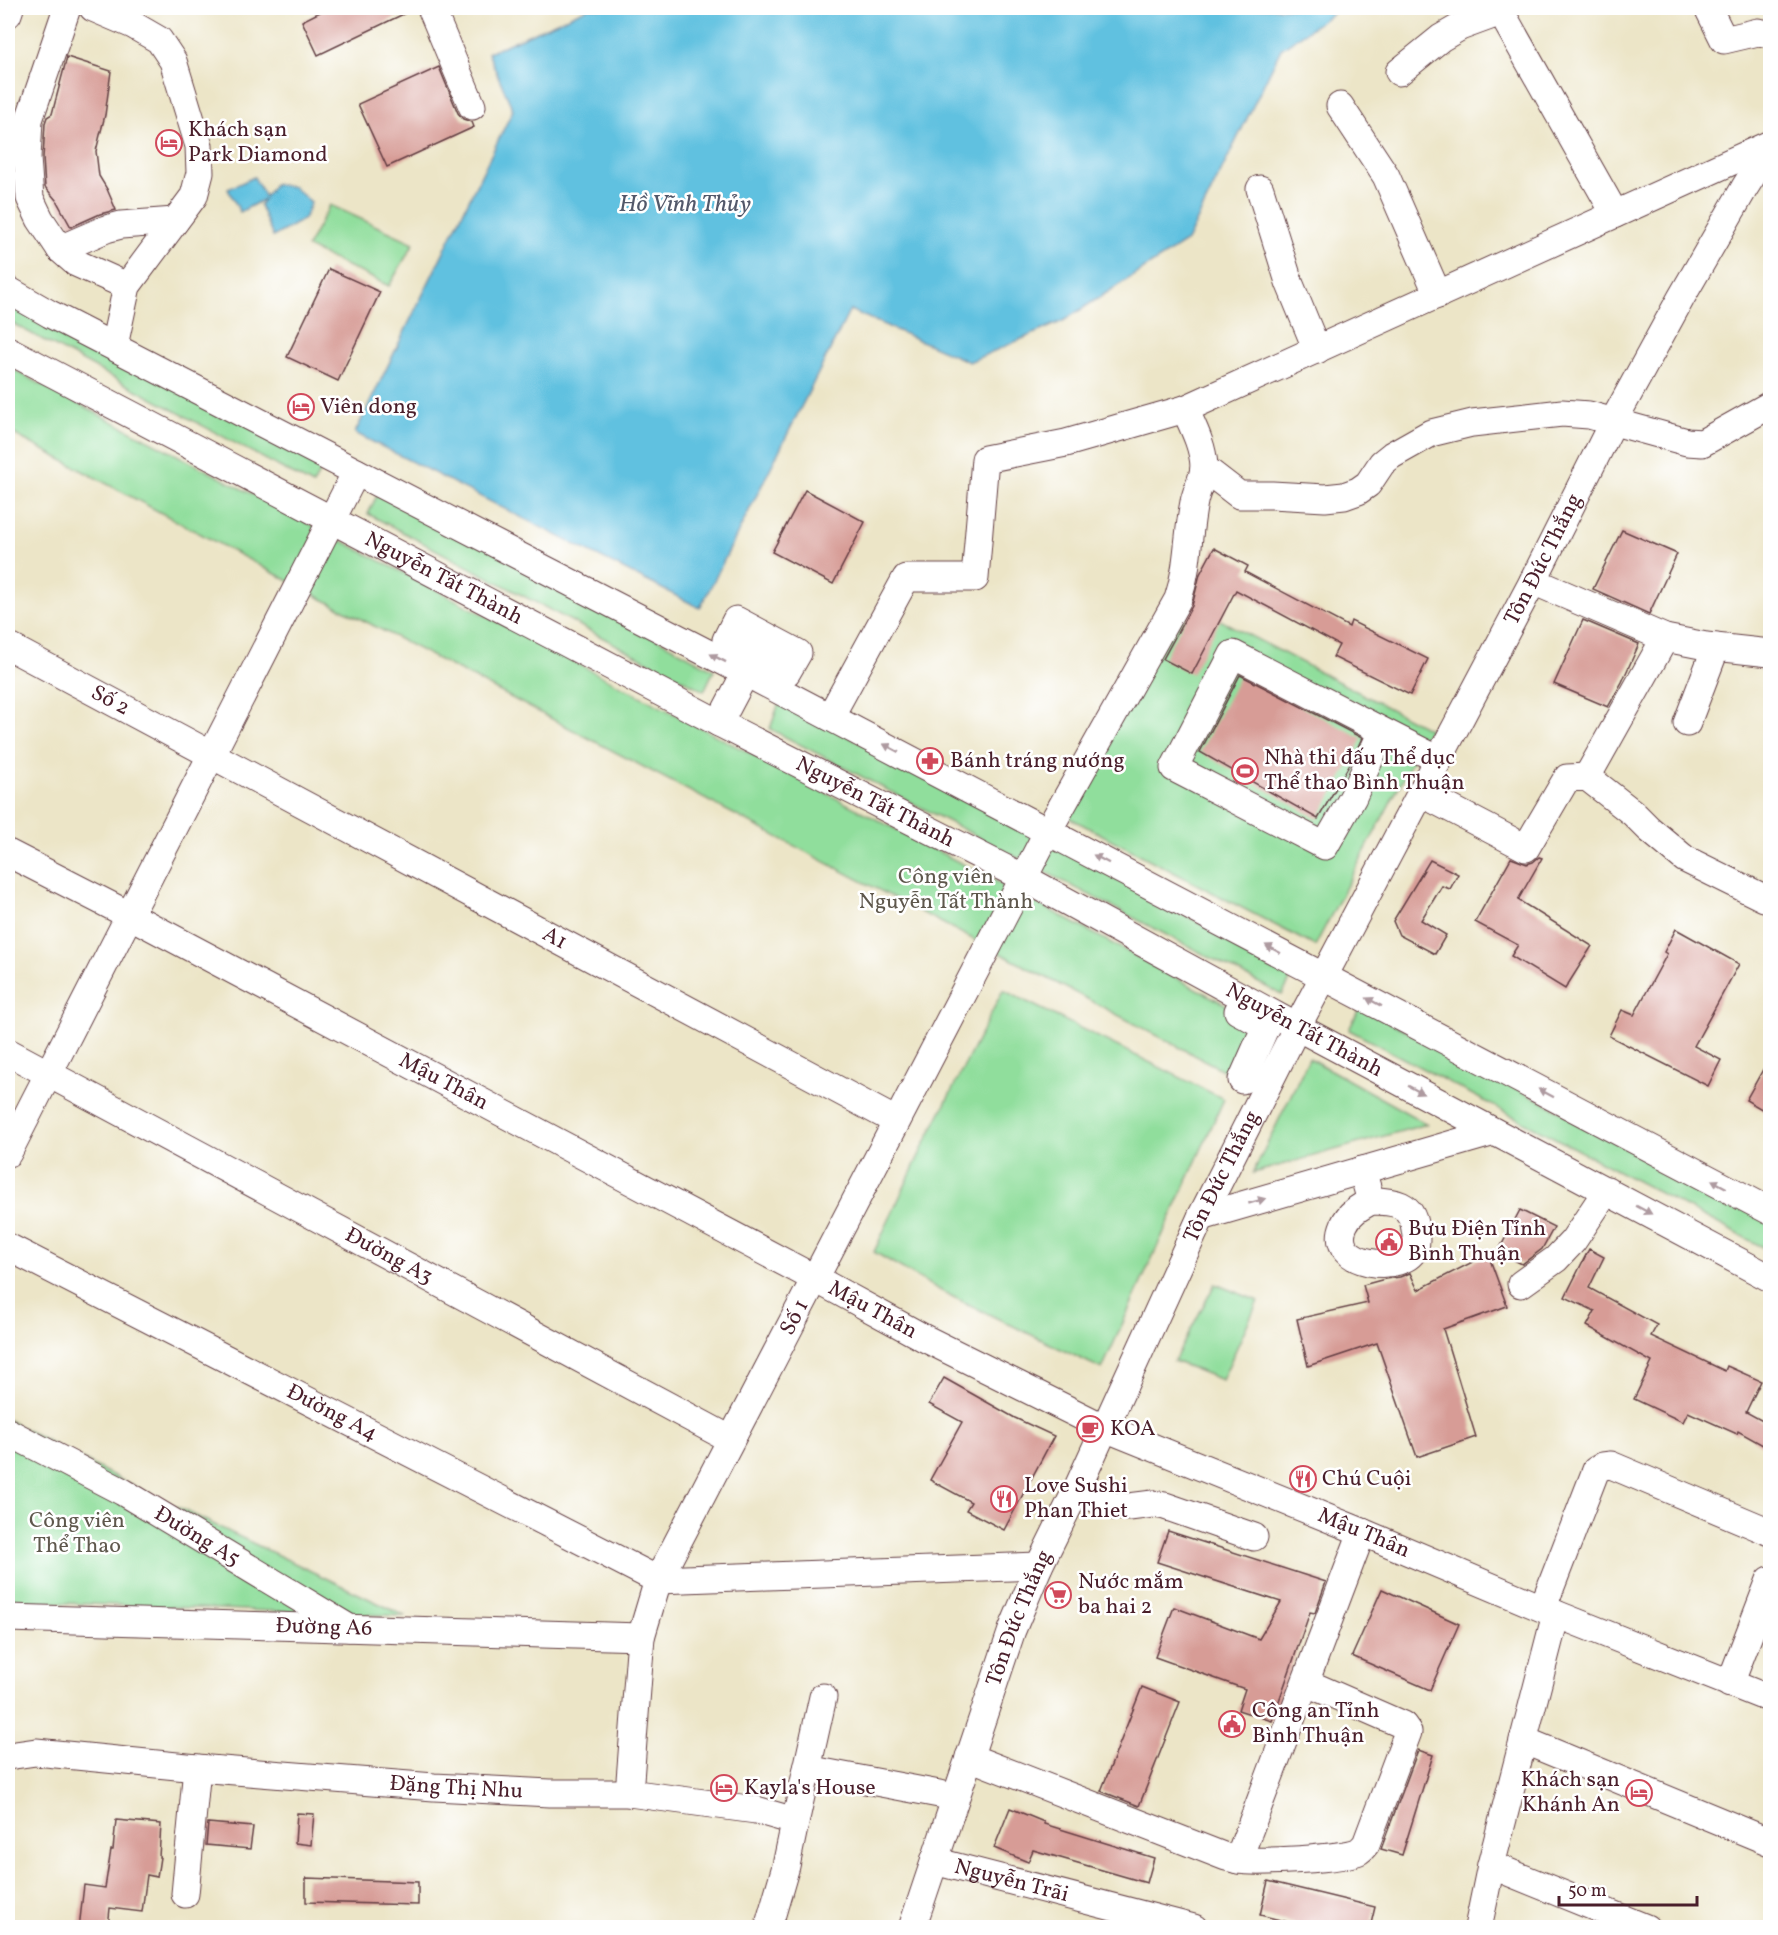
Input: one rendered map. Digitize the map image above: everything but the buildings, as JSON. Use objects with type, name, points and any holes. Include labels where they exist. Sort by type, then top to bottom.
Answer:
[{"type":"street","points":[[8,14],[10,8]]},
{"type":"street","points":[[67,8],[29,120],[27,158],[30,198],[40,219],[60,249],[76,263],[127,286]]},
{"type":"street","points":[[93,8],[126,21],[159,40],[172,61],[199,146],[200,173],[194,196],[127,286],[114,346]]},
{"type":"street","points":[[431,8],[472,106]]},
{"type":"street","points":[[1708,8],[1724,40],[1758,32],[1770,34]]},
{"type":"street","points":[[1400,72],[1451,32],[1503,10],[1615,214]]},
{"type":"street","points":[[1340,106],[1386,176],[1438,295]]},
{"type":"street","points":[[830,717],[906,578],[975,578],[985,459],[1066,443],[1185,409],[1770,146]]},
{"type":"street","name":"Tôn Đức Thắng","points":[[912,1928],[1012,1630],[1039,1566],[1076,1491],[1201,1217],[1297,1027],[1533,581],[1613,422],[1681,298],[1770,146]]},
{"type":"street","points":[[1260,189],[1288,282],[1317,350]]},
{"type":"street","points":[[60,249],[121,225],[176,221]]},
{"type":"street","points":[[8,290],[356,472],[751,664],[830,717],[1770,1211]]},
{"type":"street","name":"Nguyễn Tất Thành","points":[[8,350],[328,526],[719,723],[1020,885],[1297,1027],[1770,1278]]},
{"type":"street","points":[[8,367],[328,526],[1020,885],[1266,1026],[1242,1080]]},
{"type":"street","points":[[1185,409],[1202,451],[1204,468],[1239,495],[1335,497],[1358,491],[1368,484],[1382,464],[1392,455],[1420,438],[1444,429],[1562,412],[1589,415],[1687,442],[1702,443],[1770,405]]},
{"type":"street","name":"Số 1","points":[[629,1793],[641,1637],[658,1580],[1048,831],[1178,599],[1187,566],[1188,540],[1194,502],[1204,468]]},
{"type":"street","points":[[8,1153],[356,472]]},
{"type":"street","points":[[1533,581],[1665,638],[1770,653]]},
{"type":"street","points":[[1587,777],[1665,638]]},
{"type":"street","name":"Số 2","points":[[8,646],[211,756]]},
{"type":"street","points":[[1688,723],[1716,646]]},
{"type":"street","points":[[1382,731],[1353,797],[1325,846],[1173,768],[1233,654],[1382,731],[1438,760]]},
{"type":"street","points":[[719,723],[751,664]]},
{"type":"street","name":"A1","points":[[211,756],[896,1121]]},
{"type":"street","points":[[1421,793],[1526,848],[1567,778],[1587,777],[1633,813],[1685,859],[1770,899]]},
{"type":"street","name":"Mậu Thân","points":[[8,853],[129,915],[924,1338],[1105,1428],[1770,1699]]},
{"type":"street","name":"Đường A3","points":[[8,1052],[730,1439]]},
{"type":"street","points":[[1201,1217],[1494,1132]]},
{"type":"street","points":[[1362,1170],[1371,1201]]},
{"type":"street","points":[[1521,1284],[1556,1259],[1574,1241],[1607,1190]]},
{"type":"street","name":"Đường A4","points":[[8,1248],[658,1580]]},
{"type":"street","name":"Đường A5","points":[[8,1432],[123,1492],[350,1628]]},
{"type":"street","points":[[1478,1928],[1491,1865],[1523,1740],[1549,1610],[1596,1470],[1611,1465],[1770,1532]]},
{"type":"street","points":[[1076,1491],[1114,1506],[1130,1507],[1153,1504],[1165,1506],[1254,1537]]},
{"type":"street","points":[[1238,1860],[1362,1532]]},
{"type":"street","points":[[658,1580],[1039,1566]]},
{"type":"street","points":[[1730,1684],[1770,1580]]},
{"type":"street","name":"Đường A6","points":[[8,1618],[641,1637]]},
{"type":"street","points":[[969,1757],[1238,1860],[1271,1862],[1358,1851],[1366,1844],[1408,1732],[1403,1725],[1306,1683]]},
{"type":"street","points":[[768,1928],[786,1866],[823,1697]]},
{"type":"street","points":[[1523,1740],[1770,1842]]},
{"type":"street","name":"Đặng Thị Nhu","points":[[8,1756],[36,1752],[197,1768],[457,1788],[550,1793],[629,1793],[756,1810],[795,1823]]},
{"type":"street","points":[[185,1894],[197,1768]]},
{"type":"street","points":[[807,1769],[955,1797]]},
{"type":"street","name":"Nguyễn Trãi","points":[[934,1861],[1145,1922],[1194,1928]]},
{"type":"street","points":[[1491,1865],[1646,1928]]},
{"type":"green space","points":[[330,205],[414,243],[389,286],[307,247]]},
{"type":"green space","points":[[8,293],[325,461],[313,485],[8,321]]},
{"type":"green space","name":"Công viên Nguyễn Tất Thành","points":[[8,367],[1022,895],[1266,1026],[1242,1080],[313,594],[8,431]]},
{"type":"green space","points":[[381,487],[714,670],[704,691],[368,514]]},
{"type":"green space","name":"Nhà thi đấu Thể dục Thể thao Bình Thuận","points":[[1174,596],[1429,729],[1315,946],[1060,813]]},
{"type":"green space","points":[[780,700],[1294,973],[1282,995],[770,729]]},
{"type":"green space","points":[[1003,990],[1224,1099],[1102,1369],[943,1292],[874,1252],[923,1147]]},
{"type":"green space","points":[[1360,1007],[1770,1220],[1770,1251],[1349,1030]]},
{"type":"green space","points":[[1309,1058],[1427,1124],[1253,1173]]},
{"type":"green space","points":[[1215,1284],[1258,1301],[1222,1380],[1174,1361]]},
{"type":"green space","name":"Công viên Thể Thao","points":[[8,1420],[123,1481],[405,1616],[8,1601]]},
{"type":"water","name":"Hồ Vĩnh Thủy","points":[[588,8],[1340,8],[1281,49],[1187,241],[1063,321],[969,362],[850,310],[700,608],[355,433],[513,110],[488,53]]},
{"type":"water","points":[[254,177],[265,197],[274,184],[293,187],[311,202],[304,219],[273,237],[260,205],[264,199],[240,212],[228,189]]},
{"type":"place","name":"Khách sạn Park Diamond","points":[[169,143]]},
{"type":"place","name":"Viên dong","points":[[301,407]]},
{"type":"place","name":"Bánh tráng nướng","points":[[930,761]]},
{"type":"place","name":"Nhà thi đấu Thể dục Thể thao Bình Thuận","points":[[1245,771]]},
{"type":"place","name":"Bưu Điện Tỉnh Bình Thuận","points":[[1389,1242]]},
{"type":"place","name":"KOA","points":[[1090,1429]]},
{"type":"place","name":"Chú Cuội","points":[[1303,1479]]},
{"type":"place","name":"Love Sushi Phan Thiet","points":[[1004,1499]]},
{"type":"place","name":"Nước mắm ba hai 2","points":[[1058,1595]]},
{"type":"place","name":"Công an Tỉnh Bình Thuận","points":[[1232,1724]]},
{"type":"place","name":"Kayla's House","points":[[724,1788]]},
{"type":"place","name":"Khách sạn Khánh An","points":[[1639,1793]]}]
